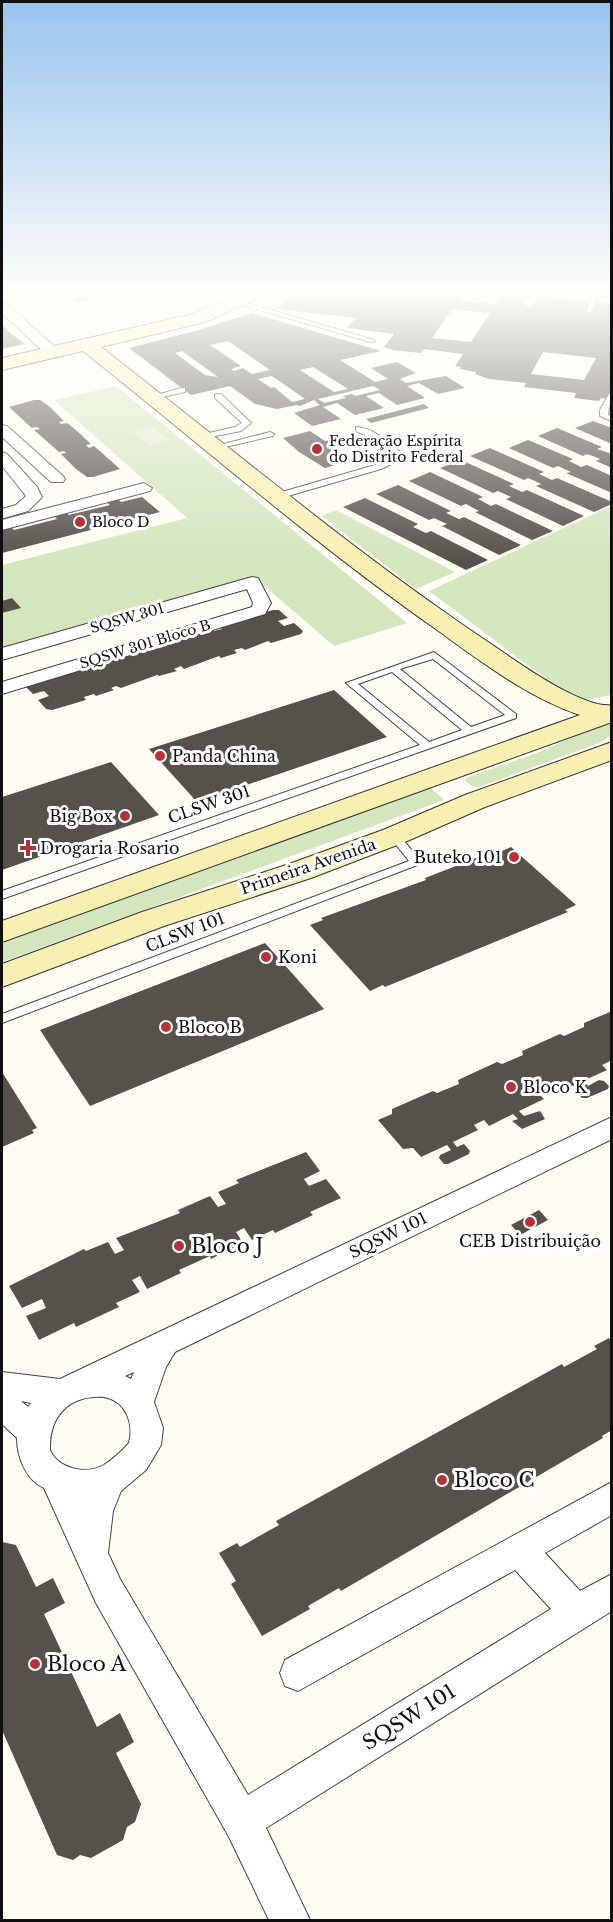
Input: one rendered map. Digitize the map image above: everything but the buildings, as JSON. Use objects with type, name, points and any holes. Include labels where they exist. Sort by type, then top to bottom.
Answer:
[{"type":"street","points":[[134,382],[409,598],[540,688],[580,708],[610,713]]},
{"type":"street","points":[[2,429],[57,479]]},
{"type":"street","points":[[2,457],[31,490],[34,497],[22,507],[2,514]]},
{"type":"street","points":[[14,470],[40,463]]},
{"type":"street","points":[[2,525],[144,488]]},
{"type":"street","name":"SQSW 301","points":[[2,654],[252,582]]},
{"type":"street","name":"SQSW 301 Bloco B","points":[[2,688],[259,610],[262,603],[252,582]]},
{"type":"street","points":[[540,688],[554,714],[550,734]]},
{"type":"street","points":[[2,932],[610,713]]},
{"type":"street","name":"Primeira Avenida","points":[[2,976],[153,919],[300,871],[394,836],[475,801],[612,750]]},
{"type":"street","points":[[580,762],[612,767]]},
{"type":"street","points":[[451,771],[447,780],[451,787],[475,801]]},
{"type":"street","name":"SQSW 101","points":[[67,1390],[612,1127]]},
{"type":"street","points":[[138,1403],[152,1364],[164,1343]]},
{"type":"street","points":[[2,1385],[67,1390],[90,1384],[109,1384],[125,1391],[138,1403],[145,1418],[147,1435],[141,1452],[129,1467],[112,1478],[105,1486],[96,1515],[92,1554]]},
{"type":"street","points":[[67,1390],[43,1409],[35,1423],[32,1439],[35,1455],[43,1467],[56,1478],[72,1484],[92,1484],[112,1478]]},
{"type":"street","points":[[2,1404],[33,1432]]},
{"type":"street","points":[[56,1478],[108,1591],[242,1821],[290,1920]]},
{"type":"street","points":[[298,1673],[612,1497]]},
{"type":"street","points":[[519,1549],[577,1613]]},
{"type":"street","name":"SQSW 101","points":[[242,1821],[612,1591]]},
{"type":"lane","points":[[153,397],[182,390]]},
{"type":"lane","points":[[210,442],[248,423],[218,396]]},
{"type":"lane","points":[[612,396],[604,410],[604,416],[612,419]]},
{"type":"lane","points":[[278,496],[378,467],[397,458],[396,452],[386,443],[359,429]]},
{"type":"lane","points":[[210,442],[270,434]]},
{"type":"lane","name":"CLSW 301","points":[[2,895],[512,716],[434,655],[394,669]]},
{"type":"lane","points":[[427,745],[351,683],[394,669],[469,731]]},
{"type":"lane","name":"CLSW 101","points":[[2,1019],[416,862],[394,836]]},
{"type":"green space","points":[[116,386],[407,623],[334,646],[254,577],[2,647],[2,565],[187,518],[54,400]]},
{"type":"green space","points":[[153,427],[170,440],[150,445],[133,432]]},
{"type":"green space","points":[[611,506],[611,695],[577,702],[429,591]]},
{"type":"green space","points":[[336,510],[455,572],[416,589],[322,516]]},
{"type":"green space","points":[[611,720],[611,736],[599,743],[479,787],[472,786],[465,781],[466,778],[537,753]]},
{"type":"green space","points":[[428,785],[444,800],[2,962],[2,939]]},
{"type":"place","name":"Federação Espírita do Distrito Federal","points":[[317,449]]},
{"type":"place","name":"Bloco D","points":[[80,522]]},
{"type":"place","name":"Panda China","points":[[160,756]]},
{"type":"place","name":"Big Box","points":[[125,816]]},
{"type":"place","name":"Drogaria Rosario","points":[[28,848]]},
{"type":"place","name":"Buteko 101","points":[[514,857]]},
{"type":"place","name":"Koni","points":[[266,957]]},
{"type":"place","name":"Bloco B","points":[[166,1027]]},
{"type":"place","name":"Bloco K","points":[[511,1087]]},
{"type":"place","name":"CEB Distribuição","points":[[530,1222]]},
{"type":"place","name":"Bloco J","points":[[179,1246]]},
{"type":"place","name":"Bloco C","points":[[442,1480]]},
{"type":"place","name":"Bloco A","points":[[35,1664]]}]
